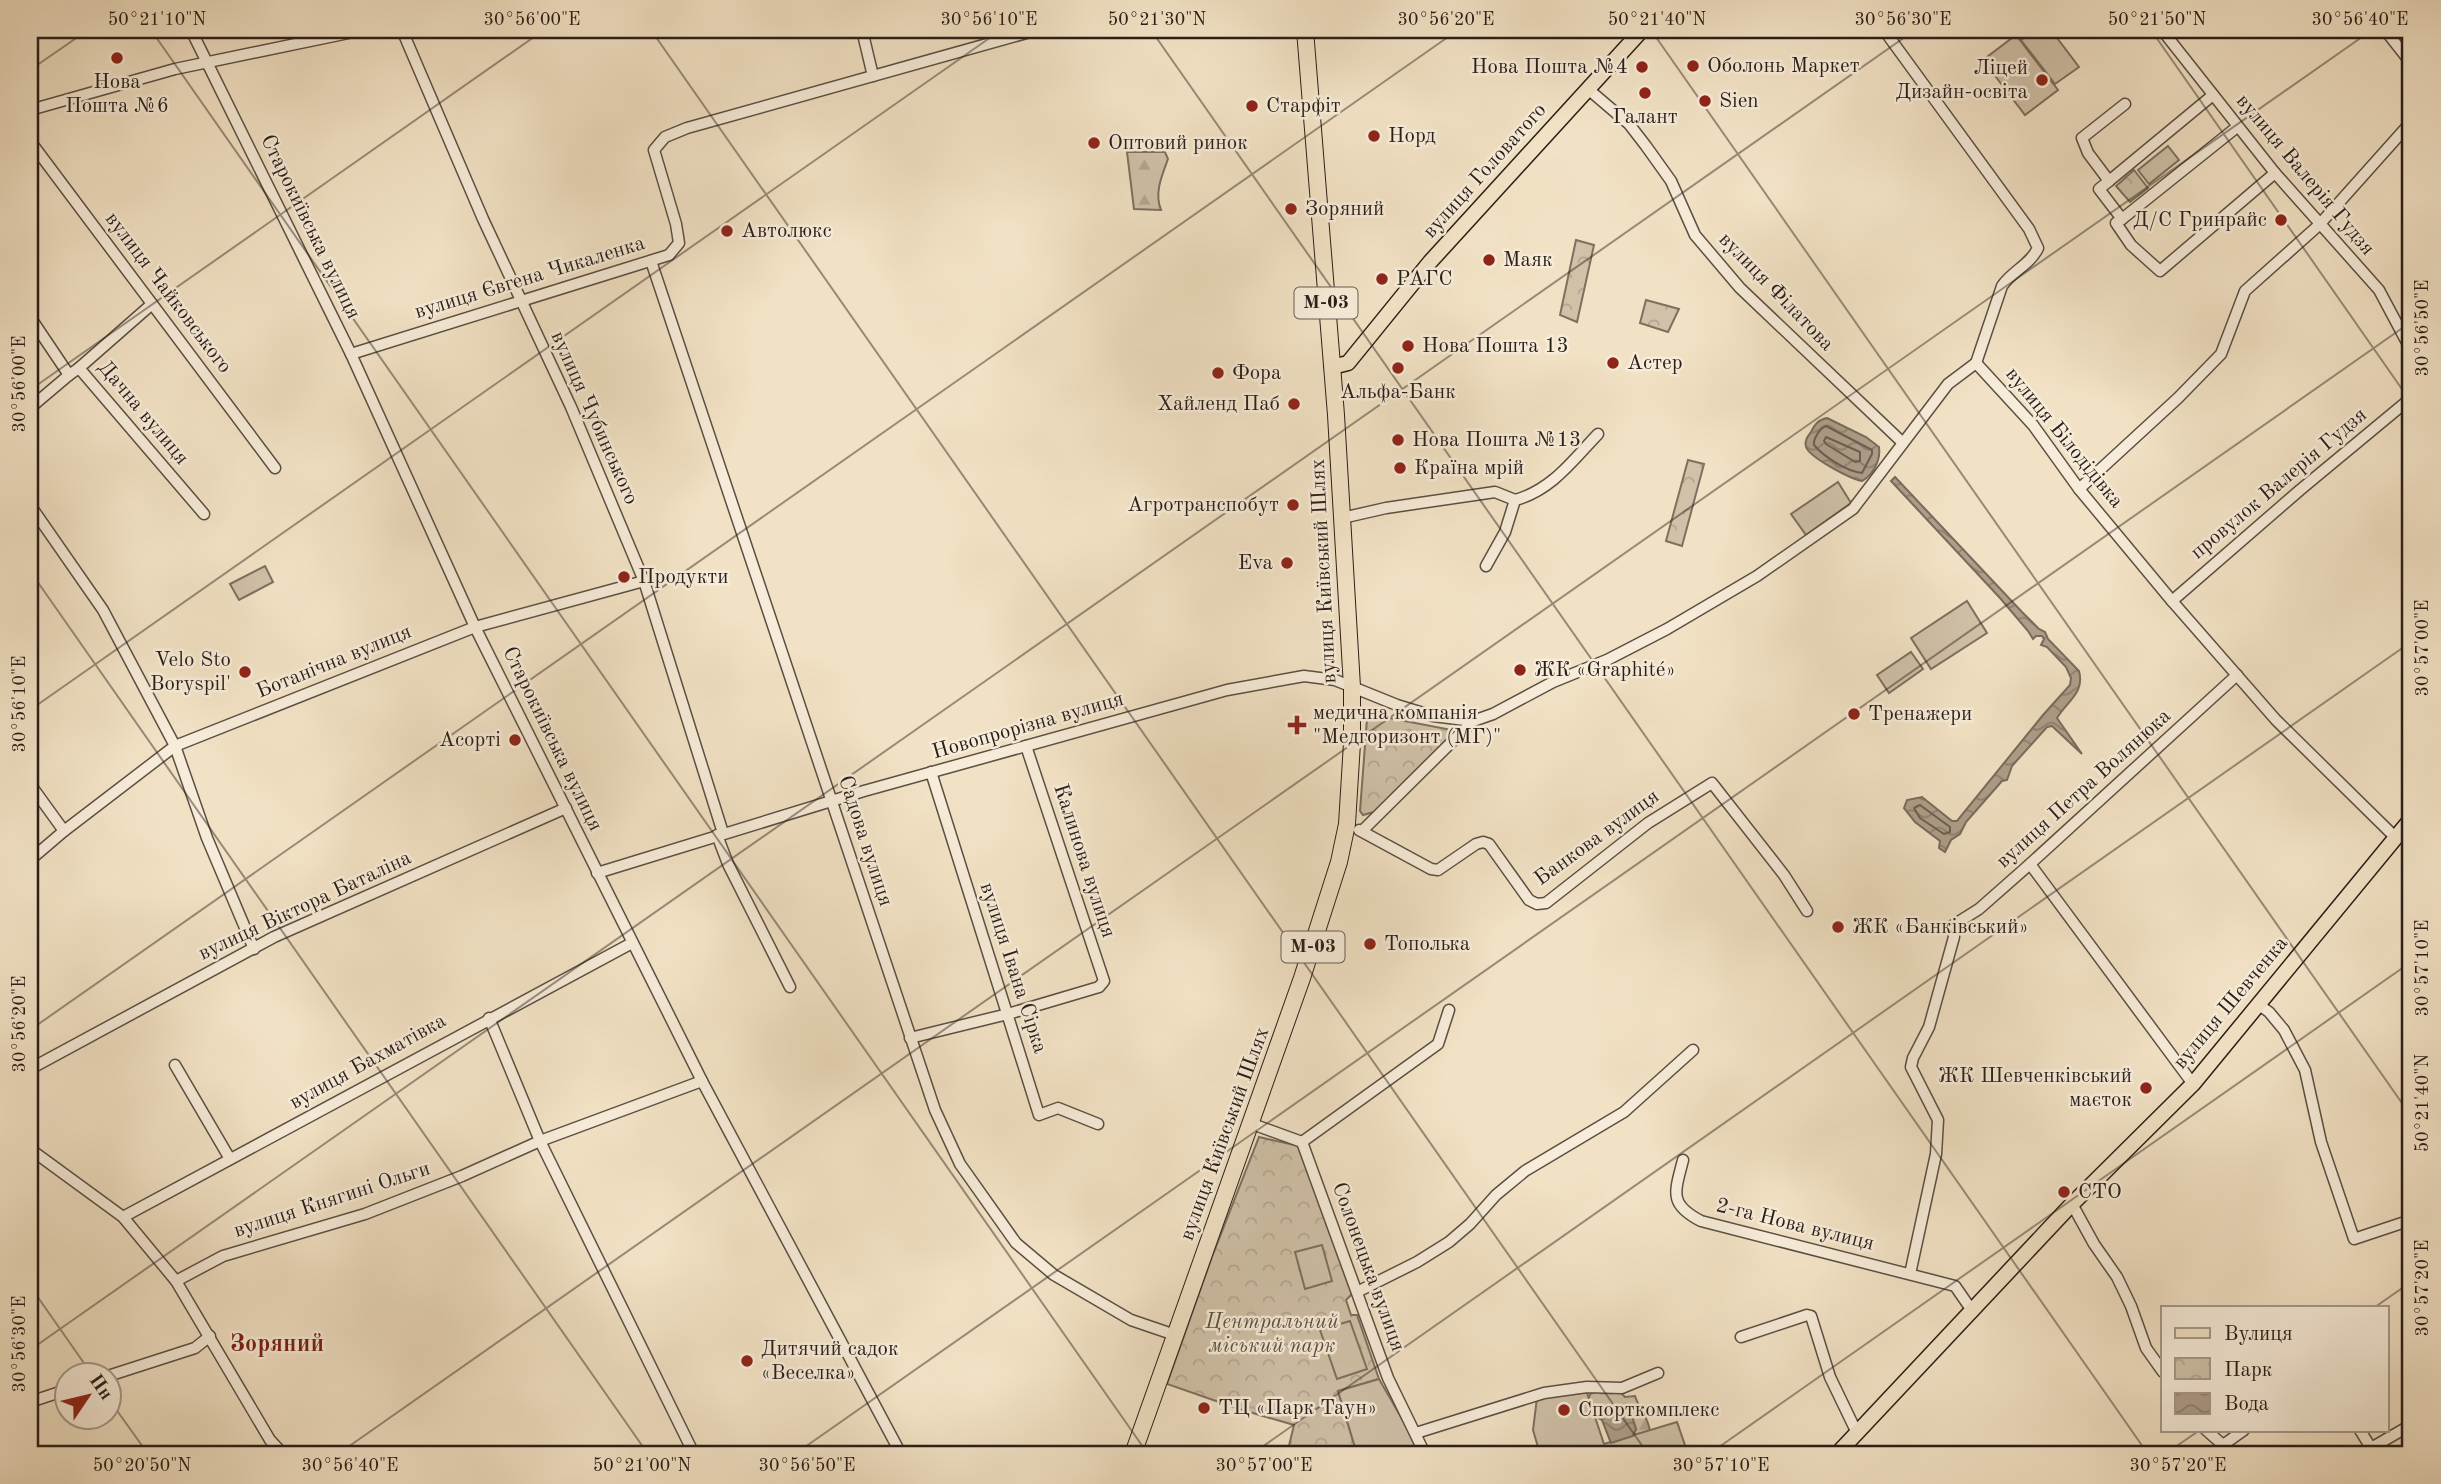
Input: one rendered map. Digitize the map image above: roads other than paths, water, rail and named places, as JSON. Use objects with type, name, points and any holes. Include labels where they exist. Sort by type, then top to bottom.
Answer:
[{"type":"highway","name":"вулиця Київський Шлях","points":[[1133,1454],[1318,930],[1339,862],[1347,824],[1352,687],[1332,367],[1305,30]]},
{"type":"main road","name":"вулиця Головатого","points":[[1332,367],[1348,363],[1430,262],[1642,30]]},
{"type":"main road","name":"вулиця Шевченка","points":[[1837,1454],[2072,1204],[2193,1084],[2411,819]]},
{"type":"street","name":"Старокиївська вулиця","points":[[191,30],[351,354],[475,627],[597,873],[702,1081],[901,1454]]},
{"type":"street","points":[[30,110],[175,69],[363,30]]},
{"type":"street","name":"вулиця Чубинського","points":[[402,30],[570,407],[643,581],[720,834]]},
{"type":"street","points":[[862,30],[873,76]]},
{"type":"street","name":"вулиця Євгена Чикаленка","points":[[351,354],[669,255],[679,243],[654,150],[665,137],[687,128],[1037,30]]},
{"type":"street","points":[[1884,30],[2029,229],[2038,248],[2033,258],[2007,278],[2002,286],[1976,363]]},
{"type":"street","name":"вулиця Валерія Гудзя","points":[[2162,30],[2275,173],[2379,290],[2411,351]]},
{"type":"street","points":[[2385,30],[2411,63]]},
{"type":"street","name":"вулиця Філатова","points":[[1588,89],[1629,124],[1646,146],[1671,181],[1695,235],[1740,288],[1903,443]]},
{"type":"street","points":[[2122,219],[2099,189],[2213,95]]},
{"type":"street","points":[[2109,181],[2088,153],[2082,138],[2125,104]]},
{"type":"street","points":[[2079,489],[2178,398],[2221,354],[2245,291],[2319,225],[2411,122]]},
{"type":"street","points":[[2238,127],[2116,223],[2131,244],[2160,271],[2275,173]]},
{"type":"street","name":"вулиця Чайковського","points":[[30,141],[275,468]]},
{"type":"street","name":"Садова вулиця","points":[[652,261],[935,1110],[960,1164],[1016,1243],[1054,1275],[1132,1320],[1175,1335]]},
{"type":"street","points":[[79,368],[152,304]]},
{"type":"street","name":"Дачна вулиця","points":[[30,317],[69,375],[79,368],[204,514]]},
{"type":"street","name":"вулиця Білодідівка","points":[[1362,831],[1473,721],[1493,714],[1553,682],[1607,660],[1667,629],[1757,576],[1853,509],[1948,384],[1963,370],[1976,363],[2033,425],[2079,489],[2276,720],[2395,837]]},
{"type":"street","points":[[30,408],[69,375]]},
{"type":"street","name":"провулок Валерія Гудзя","points":[[2172,601],[2411,398]]},
{"type":"street","points":[[1342,518],[1386,508],[1495,492],[1515,500],[1531,496],[1548,486],[1598,434]]},
{"type":"street","points":[[1486,566],[1505,533],[1515,500]]},
{"type":"street","points":[[30,505],[103,610],[175,746],[207,838],[254,948]]},
{"type":"street","name":"Ботанічна вулиця","points":[[30,860],[175,746],[475,627],[643,581]]},
{"type":"street","name":"вулиця Петра Волянюка","points":[[1910,1275],[1936,1154],[1938,1120],[1911,1067],[1929,1027],[1954,937],[1952,926],[1979,909],[2237,675]]},
{"type":"street","name":"Новопрорізна вулиця","points":[[597,873],[931,772],[1227,690],[1304,676],[1335,680],[1433,716],[1473,721]]},
{"type":"street","name":"Калинова вулиця","points":[[1008,1014],[1099,987],[1104,981],[1026,746]]},
{"type":"street","name":"вулиця Івана Сірка","points":[[931,772],[1039,1115],[1058,1108],[1098,1124]]},
{"type":"street","name":"Банкова вулиця","points":[[1347,824],[1438,870],[1476,844],[1489,844],[1530,900],[1537,904],[1546,903],[1648,823],[1712,783],[1784,875],[1807,911]]},
{"type":"street","points":[[30,784],[64,831]]},
{"type":"street","name":"вулиця Віктора Баталіна","points":[[30,1069],[254,948],[565,808]]},
{"type":"street","points":[[720,834],[728,864],[790,987]]},
{"type":"street","points":[[2395,837],[2407,836],[2411,841]]},
{"type":"street","points":[[2030,864],[2193,1084]]},
{"type":"street","name":"вулиця Бахматівка","points":[[122,1217],[632,943]]},
{"type":"street","points":[[2259,1005],[2269,1012],[2284,1031],[2305,1070],[2320,1142],[2354,1239],[2411,1220]]},
{"type":"street","points":[[1251,1120],[1255,1125],[1302,1142],[1438,1044],[1449,1010]]},
{"type":"street","points":[[911,1038],[1008,1014]]},
{"type":"street","points":[[489,1018],[541,1141],[695,1454]]},
{"type":"street","points":[[1357,1292],[1417,1262],[1449,1242],[1470,1224],[1496,1195],[1525,1171],[1624,1112],[1693,1050]]},
{"type":"street","points":[[175,1065],[230,1159]]},
{"type":"street","name":"вулиця Княгині Ольги","points":[[176,1281],[223,1256],[365,1214],[541,1141],[702,1081]]},
{"type":"street","name":"Солонецька вулиця","points":[[1302,1142],[1388,1378],[1425,1454]]},
{"type":"street","points":[[30,1149],[122,1217],[176,1281],[270,1440],[282,1454]]},
{"type":"street","name":"2-га Нова вулиця","points":[[1683,1160],[1675,1194],[1678,1205],[1687,1214],[1701,1221],[1955,1286],[1973,1312]]},
{"type":"street","points":[[2072,1204],[2094,1244],[2117,1277],[2146,1348],[2161,1369]]},
{"type":"street","points":[[1741,1337],[1807,1315],[1811,1316],[1830,1377],[1857,1433]]},
{"type":"street","points":[[122,1371],[195,1348],[210,1336]]},
{"type":"street","points":[[1416,1433],[1544,1393],[1587,1387],[1622,1388],[1658,1373]]},
{"type":"street","points":[[30,1402],[52,1395]]},
{"type":"street","points":[[2361,1432],[2370,1452],[2411,1425]]},
{"type":"street","points":[[2208,1432],[2225,1450],[2242,1432]]},
{"type":"water","points":[[1827,418],[1866,437],[1879,447],[1875,467],[1862,481],[1823,462],[1806,447],[1807,439],[1815,425]]},
{"type":"water","points":[[1895,477],[2022,612],[2045,632],[2048,639],[2079,671],[2080,685],[2057,718],[2082,754],[2052,726],[2047,727],[2012,766],[2007,780],[2002,781],[1966,822],[1960,834],[1951,840],[1945,852],[1939,848],[1940,841],[1915,822],[1904,808],[1907,800],[1922,797],[1952,821],[1957,821],[2070,685],[2071,678],[2066,667],[2047,647],[2041,645],[2044,639],[2042,636],[2033,639],[2000,598],[1891,481]]},
{"type":"water","points":[[1627,1410],[1631,1413],[1636,1429],[1633,1436],[1611,1443],[1602,1420],[1606,1414]]},
{"type":"place","name":"Нова Пошта №6","points":[[117,58]]},
{"type":"place","name":"Оболонь Маркет","points":[[1693,66]]},
{"type":"place","name":"Нова Пошта №4","points":[[1642,67]]},
{"type":"place","name":"Ліцей Дизайн-освіта","points":[[2042,80]]},
{"type":"place","name":"Галант","points":[[1645,93]]},
{"type":"place","name":"Sien","points":[[1705,101]]},
{"type":"place","name":"Старфіт","points":[[1252,106]]},
{"type":"place","name":"Норд","points":[[1374,136]]},
{"type":"place","name":"Оптовий ринок","points":[[1094,143]]},
{"type":"place","name":"Зоряний","points":[[1291,209]]},
{"type":"place","name":"Д/С Гринрайс","points":[[2281,220]]},
{"type":"place","name":"Автолюкс","points":[[727,231]]},
{"type":"place","name":"Маяк","points":[[1489,260]]},
{"type":"place","name":"РАГС","points":[[1382,279]]},
{"type":"place","name":"Нова Пошта 13","points":[[1408,346]]},
{"type":"place","name":"Астер","points":[[1613,363]]},
{"type":"place","name":"Альфа-Банк","points":[[1398,368]]},
{"type":"place","name":"Фора","points":[[1218,373]]},
{"type":"place","name":"Хайленд Паб","points":[[1294,404]]},
{"type":"place","name":"Нова Пошта №13","points":[[1398,440]]},
{"type":"place","name":"Країна мрій","points":[[1400,468]]},
{"type":"place","name":"Агротранспобут","points":[[1293,505]]},
{"type":"place","name":"Eva","points":[[1287,563]]},
{"type":"place","name":"Продукти","points":[[624,577]]},
{"type":"place","name":"ЖК «Graphité»","points":[[1520,670]]},
{"type":"place","name":"Velo Sto Boryspil'","points":[[245,672]]},
{"type":"place","name":"Тренажери","points":[[1854,714]]},
{"type":"place","name":"медична компанія \"Медгоризонт (МГ)\"","points":[[1297,725]]},
{"type":"place","name":"Асорті","points":[[515,740]]},
{"type":"place","name":"ЖК «Банківський»","points":[[1838,927]]},
{"type":"place","name":"Тополька","points":[[1370,944]]},
{"type":"place","name":"ЖК Шевченківський маєток","points":[[2146,1088]]},
{"type":"place","name":"СТО","points":[[2064,1192]]},
{"type":"place","name":"Дитячий садок «Веселка»","points":[[747,1361]]},
{"type":"place","name":"ТЦ «Парк Таун»","points":[[1204,1408]]},
{"type":"place","name":"Спорткомплекс","points":[[1564,1410]]},
{"type":"district","name":"Зоряний","points":[[277,1345]]},
{"type":"park label","name":"Центральний міський парк","points":[[1272,1334]]}]
